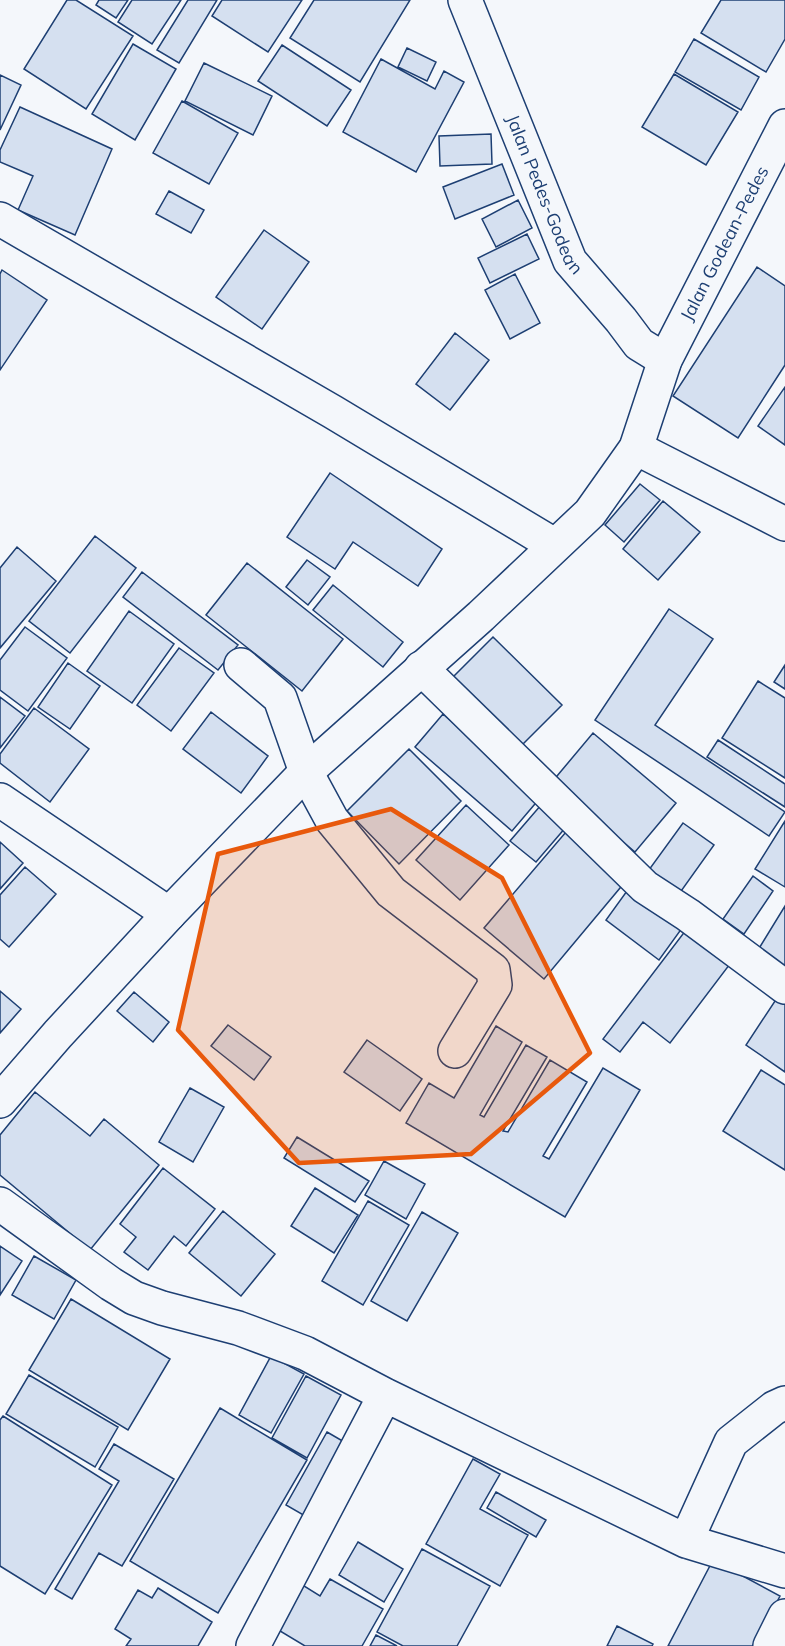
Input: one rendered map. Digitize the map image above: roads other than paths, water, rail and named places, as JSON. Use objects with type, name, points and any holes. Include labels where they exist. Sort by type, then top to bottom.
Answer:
[{"type":"street","name":"Jalan Pedes-Godean","points":[[465,0],[570,261],[639,344],[665,360]]},
{"type":"street","name":"Jalan Godean-Pedes","points":[[0,1101],[169,914],[306,772],[481,616],[590,513],[636,448],[665,360],[785,126]]},
{"type":"street","points":[[0,219],[333,412],[555,545]]},
{"type":"street","points":[[636,448],[785,524]]},
{"type":"street","points":[[241,665],[280,698],[306,772],[332,820],[391,892],[493,970],[495,985],[455,1051]]},
{"type":"street","points":[[422,668],[645,887],[688,915],[785,987]]},
{"type":"street","points":[[0,800],[169,914]]},
{"type":"street","points":[[0,1204],[134,1298],[162,1308],[238,1328],[305,1353],[385,1395],[686,1541],[785,1571]]},
{"type":"street","points":[[266,1642],[385,1395]]},
{"type":"street","points":[[686,1541],[731,1442],[774,1408],[785,1404]]},
{"type":"street","points":[[770,1646],[785,1616]]}]
